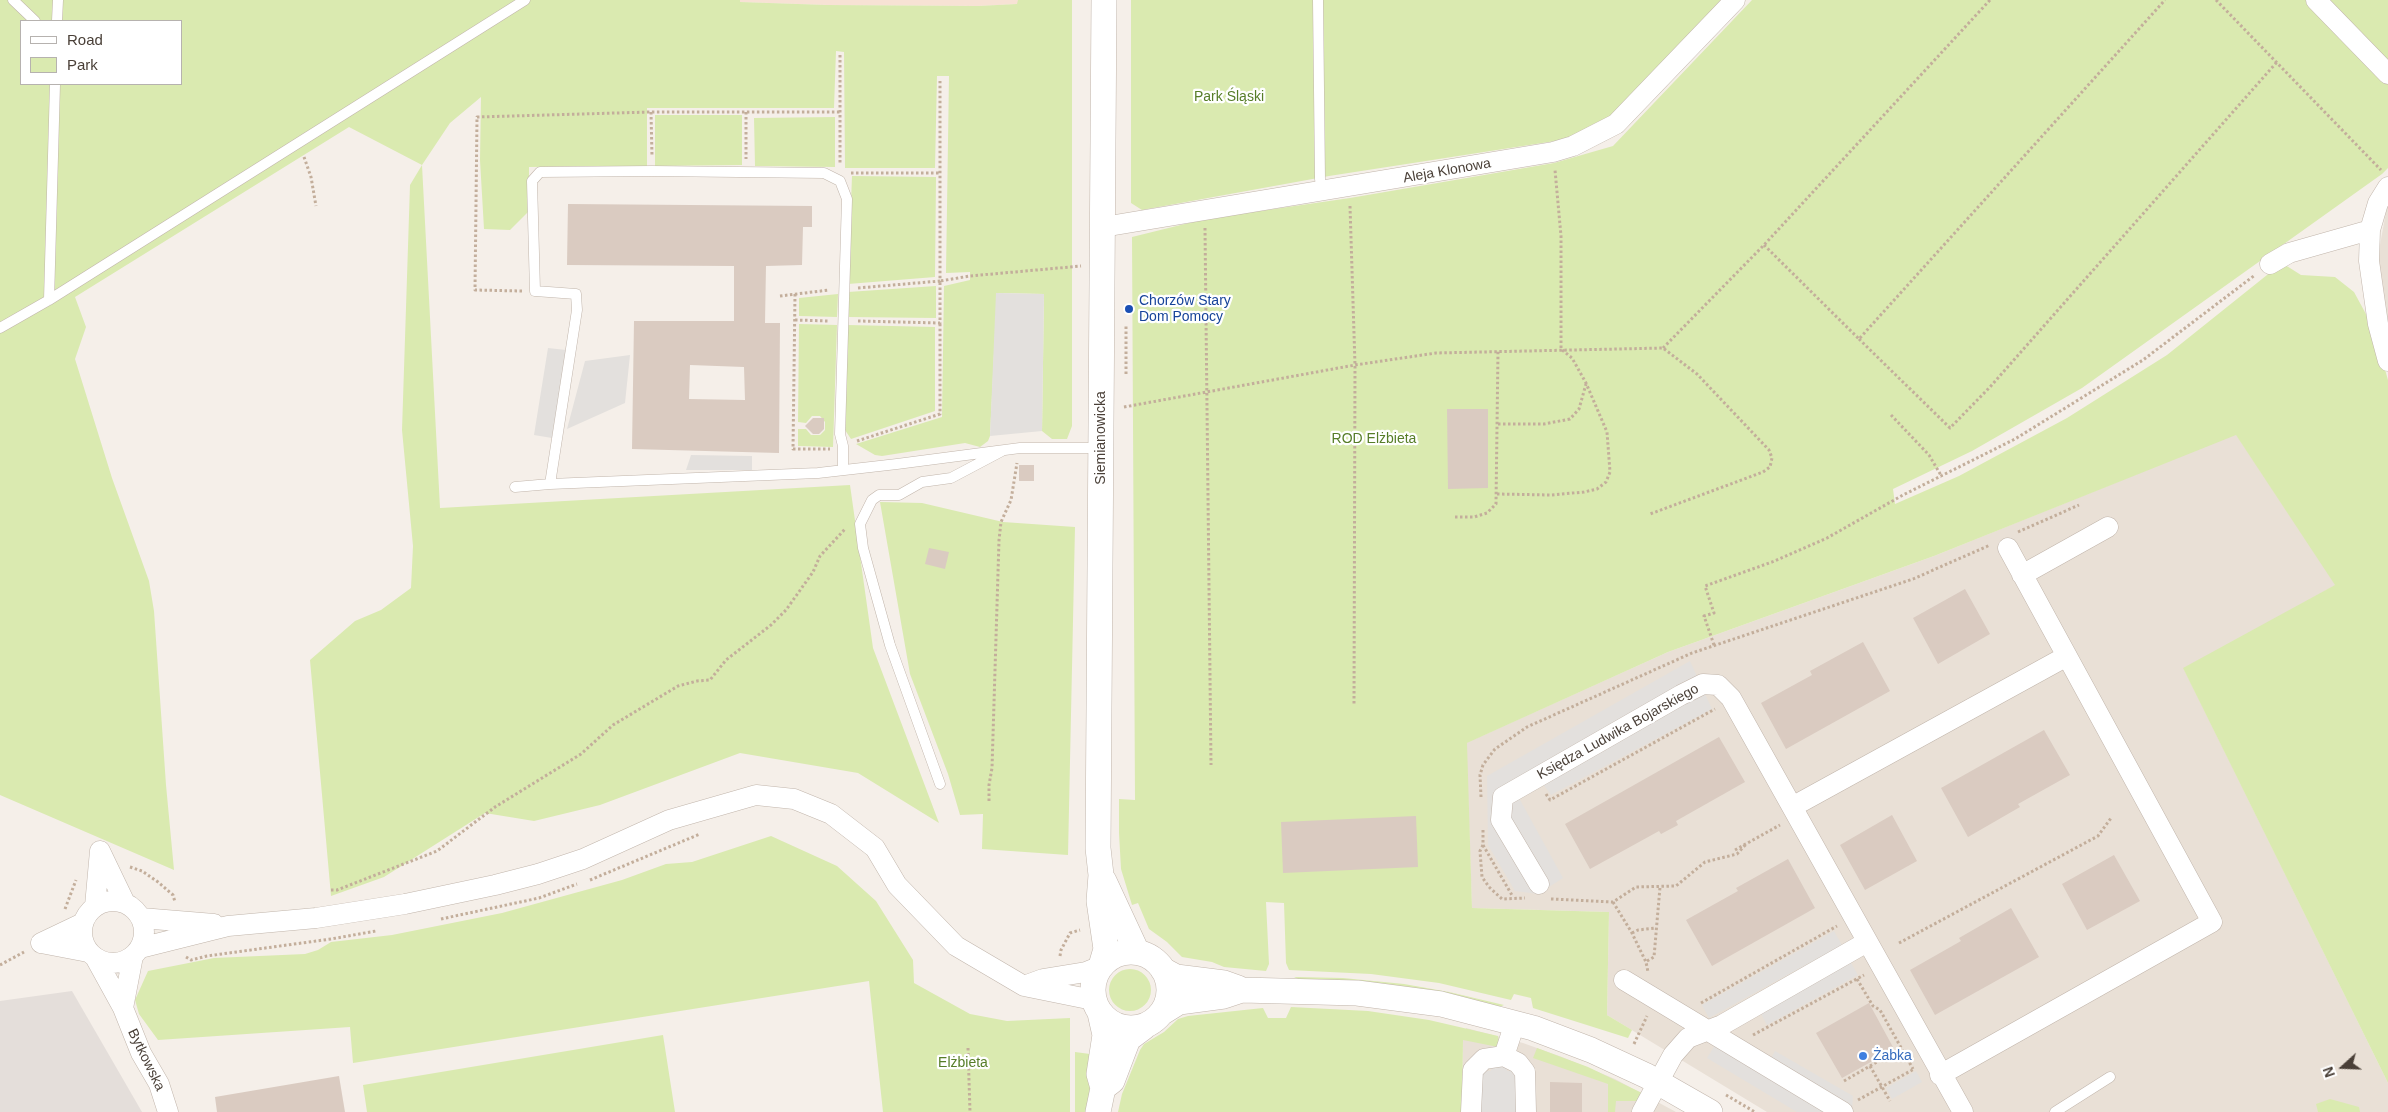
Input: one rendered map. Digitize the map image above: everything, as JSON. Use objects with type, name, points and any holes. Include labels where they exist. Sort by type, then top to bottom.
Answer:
[{"type":"street","name":"Siemianowicka","points":[[1101,966],[1106,949],[1099,901],[1101,875],[1098,848],[1104,0]]},
{"type":"street","name":"Aleja Klonowa","points":[[1103,227],[1350,188],[1554,152],[1573,146],[1616,124],[1735,0]]},
{"type":"street","points":[[2316,0],[2388,74]]},
{"type":"street","points":[[2386,180],[2370,230],[2369,261],[2378,324],[2388,361]]},
{"type":"street","points":[[2270,264],[2289,253],[2370,230]]},
{"type":"street","points":[[2022,575],[2108,526]]},
{"type":"street","points":[[1940,1075],[2212,922],[2022,575],[2007,541]]},
{"type":"street","points":[[1788,815],[2067,656]]},
{"type":"street","name":"Księdza Ludwika Bojarskiego","points":[[1539,894],[1501,820],[1503,797],[1703,684],[1718,685],[1731,698],[1788,815],[1866,942],[1962,1112]]},
{"type":"street","points":[[141,918],[228,926],[316,918],[406,904],[538,874],[583,859],[669,820],[724,803],[756,795],[794,799],[831,814],[875,848],[897,885],[956,946],[1024,986],[1097,1007],[1110,1023],[1123,1028],[1144,1027]]},
{"type":"street","points":[[95,906],[100,852],[125,903]]},
{"type":"street","name":"Siemianowicka","points":[[1101,875],[1114,898],[1137,952]]},
{"type":"street","points":[[92,955],[83,943],[83,923],[87,914],[95,906],[104,902],[115,901],[125,903],[134,909],[141,918],[144,938],[136,952],[123,1008]]},
{"type":"street","points":[[41,943],[83,923]]},
{"type":"street","points":[[41,943],[92,955],[115,964],[124,961],[136,952],[228,926]]},
{"type":"street","points":[[1642,1112],[1673,1055],[1688,1038],[1708,1032],[1866,942]]},
{"type":"street","points":[[1024,986],[1043,978],[1086,972],[1101,966],[1117,954],[1137,952],[1152,958],[1163,970],[1176,977],[1224,983],[1242,990]]},
{"type":"street","name":"Bytkowska","points":[[92,955],[123,1008],[141,1052],[158,1084],[168,1112]]},
{"type":"street","points":[[1101,966],[1092,986],[1104,1034],[1099,1074],[1101,1100]]},
{"type":"street","points":[[1163,970],[1169,991],[1163,1012]]},
{"type":"street","points":[[1624,980],[1708,1032],[1849,1109]]},
{"type":"street","points":[[1101,1100],[1112,1081],[1128,1040],[1163,1012],[1179,1002],[1224,996],[1242,990],[1330,991],[1394,997],[1450,1006],[1515,1023],[1591,1050],[1658,1082],[1710,1112]]},
{"type":"street","points":[[1504,1056],[1515,1023]]},
{"type":"street","points":[[1471,1112],[1473,1070],[1484,1059],[1504,1056],[1518,1063],[1525,1072],[1526,1112]]},
{"type":"lane","points":[[13,0],[34,20]]},
{"type":"lane","points":[[57,20],[58,0]]},
{"type":"lane","points":[[0,328],[49,300],[524,0]]},
{"type":"lane","points":[[1318,0],[1320,179],[1322,192]]},
{"type":"lane","points":[[49,300],[55,85]]},
{"type":"lane","points":[[550,484],[577,310],[576,294],[535,291],[532,181],[540,172],[824,173],[840,181],[847,199],[840,434],[843,446],[843,470]]},
{"type":"lane","points":[[515,487],[818,473],[1005,449],[1101,448]]},
{"type":"lane","points":[[940,784],[886,633],[863,548],[860,524],[872,500],[879,495],[899,495],[922,482],[951,478],[1005,449]]},
{"type":"lane","points":[[2055,1112],[2110,1077]]},
{"type":"path","points":[[1663,348],[1764,245],[1990,0]]},
{"type":"path","points":[[1859,339],[2165,0]]},
{"type":"path","points":[[2216,0],[2277,62],[2386,180]]},
{"type":"path","points":[[840,55],[840,181]]},
{"type":"path","points":[[1764,245],[1950,428],[1990,387],[2277,62]]},
{"type":"path","points":[[854,442],[940,414],[940,80]]},
{"type":"path","points":[[651,112],[652,171]]},
{"type":"path","points":[[746,112],[746,172]]},
{"type":"path","points":[[295,144],[303,155],[311,177],[316,206]]},
{"type":"path","points":[[1554,152],[1561,236],[1561,349]]},
{"type":"path","points":[[840,181],[851,173],[940,173]]},
{"type":"path","points":[[1350,188],[1355,365],[1354,705]]},
{"type":"path","points":[[1205,210],[1211,766]]},
{"type":"path","points":[[1714,645],[1704,616],[1714,613],[1705,586],[1772,562],[1827,538],[1903,495],[2015,439],[2143,360],[2270,264]]},
{"type":"path","points":[[857,288],[1085,265]]},
{"type":"path","points":[[780,296],[838,289]]},
{"type":"path","points":[[795,294],[793,449],[833,449]]},
{"type":"path","points":[[795,320],[837,321]]},
{"type":"path","points":[[856,321],[940,323]]},
{"type":"path","points":[[1121,407],[1355,365],[1436,353],[1663,348],[1697,374],[1769,450],[1772,458],[1770,467],[1763,472],[1650,514]]},
{"type":"path","points":[[1497,494],[1551,495],[1584,492],[1597,489],[1606,482],[1610,472],[1607,432],[1586,383],[1572,358],[1561,349]]},
{"type":"path","points":[[1455,518],[1474,517],[1487,513],[1496,504],[1498,351]]},
{"type":"path","points":[[1498,424],[1544,424],[1570,419],[1579,409],[1586,383]]},
{"type":"path","points":[[1891,414],[1929,455],[1942,476]]},
{"type":"path","points":[[989,801],[992,768],[999,540],[1001,522],[1011,500],[1017,465]]},
{"type":"path","points":[[1482,805],[1480,775],[1483,765],[1495,749],[1516,733],[1714,645],[1913,579],[2007,541],[2079,505]]},
{"type":"path","points":[[331,890],[337,890],[437,852],[495,808],[581,754],[613,725],[678,686],[696,681],[710,680],[726,660],[771,625],[786,610],[813,572],[825,549],[842,531],[864,515]]},
{"type":"path","points":[[1541,787],[1550,800],[1720,707]]},
{"type":"path","points":[[1735,850],[1788,815]]},
{"type":"path","points":[[1899,943],[2098,836],[2111,818]]},
{"type":"path","points":[[1482,825],[1483,845],[1513,897]]},
{"type":"path","points":[[437,920],[539,898],[598,877],[708,830]]},
{"type":"path","points":[[1483,845],[1480,851],[1482,877],[1497,896],[1507,900],[1513,897],[1539,894],[1612,902],[1636,887],[1676,886],[1705,862],[1737,854],[1747,843]]},
{"type":"path","points":[[122,865],[142,871],[158,882],[173,895],[176,904]]},
{"type":"path","points":[[62,916],[74,883],[80,874]]},
{"type":"path","points":[[1646,962],[1654,957],[1660,887]]},
{"type":"path","points":[[1612,902],[1632,933],[1646,962],[1648,978]]},
{"type":"path","points":[[1694,1006],[1842,923]]},
{"type":"path","points":[[1632,933],[1638,930],[1656,928]]},
{"type":"path","points":[[177,959],[186,958],[191,960],[383,930]]},
{"type":"path","points":[[1060,959],[1060,950],[1070,933]]},
{"type":"path","points":[[0,965],[41,943]]},
{"type":"path","points":[[184,949],[186,958]]},
{"type":"path","points":[[1732,1045],[1769,1028],[1869,972]]},
{"type":"path","points":[[1858,979],[1872,1004],[1880,1010],[1913,1069]]},
{"type":"path","points":[[1634,1044],[1649,1010]]},
{"type":"path","points":[[968,1048],[970,1112]]},
{"type":"path","points":[[1844,1081],[1901,1048]]},
{"type":"path","points":[[1849,1109],[1857,1100],[1921,1065]]},
{"type":"path","points":[[1870,1066],[1890,1101]]},
{"type":"shaded area","points":[[740,0],[1018,0],[1018,4],[978,6],[827,5],[740,2]]},
{"type":"shaded area","points":[[2388,201],[2388,327],[2378,256]]},
{"type":"shaded area","points":[[996,293],[1044,294],[1042,431],[990,436]]},
{"type":"shaded area","points":[[548,348],[566,350],[552,438],[534,435]]},
{"type":"shaded area","points":[[630,355],[625,403],[567,429],[585,361]]},
{"type":"shaded area","points":[[2236,434],[2336,585],[2184,669],[2388,1083],[2388,1112],[1767,1112],[1607,1015],[1609,912],[1472,908],[1466,743],[1668,652],[1934,556]]},
{"type":"shaded area","points":[[691,455],[752,456],[752,470],[686,470]]},
{"type":"shaded area","points":[[1690,661],[1712,709],[1551,795],[1543,784],[1519,798],[1563,878],[1538,894],[1515,891],[1488,845],[1487,776]]},
{"type":"shaded area","points":[[1834,931],[1842,945],[1709,1018],[1702,1005]]},
{"type":"shaded area","points":[[1851,963],[1858,975],[1767,1025],[1760,1012]]},
{"type":"shaded area","points":[[72,991],[142,1112],[0,1112],[0,1001]]},
{"type":"shaded area","points":[[1466,1028],[1523,1043],[1562,1057],[1615,1079],[1676,1112],[1462,1112],[1463,1040]]},
{"type":"shaded area","points":[[1715,1045],[1826,1112],[1797,1112],[1707,1058]]},
{"type":"shaded area","points":[[1775,1051],[1853,1096],[1852,1110],[1770,1060]]},
{"type":"shaded area","points":[[1492,1063],[1507,1063],[1507,1071],[1516,1071],[1516,1112],[1481,1112],[1481,1071],[1491,1071]]},
{"type":"shaded area","points":[[1916,1071],[1922,1082],[1892,1099],[1886,1088]]},
{"type":"green space","points":[[0,0],[740,0],[740,2],[827,5],[978,6],[1017,4],[1018,0],[1072,0],[1072,426],[1067,439],[1052,439],[1042,431],[1044,294],[997,293],[990,436],[988,441],[980,447],[965,443],[882,456],[875,455],[856,444],[942,417],[944,286],[970,280],[970,272],[946,273],[949,76],[937,76],[935,168],[845,168],[844,52],[836,51],[834,108],[647,108],[647,166],[529,167],[529,211],[510,230],[484,229],[480,160],[481,97],[450,123],[422,165],[349,127],[75,297],[86,327],[75,359],[112,478],[149,581],[154,611],[174,870],[0,795]]},
{"type":"green space","name":"Park Śląski","points":[[1131,0],[1723,0],[1611,118],[1568,139],[1329,176],[1142,210],[1131,203]]},
{"type":"green space","name":"ROD Elżbieta","points":[[1752,0],[2310,0],[2388,78],[2388,168],[2382,174],[2082,388],[1972,451],[1893,489],[1895,504],[1959,476],[2067,418],[2167,355],[2282,263],[2301,275],[2335,277],[2354,292],[2373,327],[2388,380],[2388,1083],[2183,668],[2335,585],[2236,435],[1934,556],[1668,652],[1467,743],[1472,908],[1609,912],[1607,1015],[1632,1030],[1628,1038],[1533,1008],[1531,998],[1514,994],[1511,1000],[1439,983],[1371,974],[1289,970],[1286,963],[1284,903],[1266,902],[1269,964],[1266,971],[1224,967],[1212,962],[1182,957],[1167,942],[1149,929],[1138,903],[1132,905],[1121,869],[1119,799],[1135,800],[1132,237],[1205,219],[1350,198],[1554,163],[1613,146]]},
{"type":"green space","points":[[2324,0],[2388,0],[2388,64]]},
{"type":"green space","points":[[655,115],[742,115],[742,165],[655,166]]},
{"type":"green space","points":[[835,117],[835,167],[755,166],[754,118]]},
{"type":"green space","points":[[422,165],[440,508],[850,485],[873,648],[939,823],[858,773],[740,753],[600,805],[534,821],[485,813],[384,877],[331,896],[310,660],[355,621],[381,610],[411,588],[413,546],[402,430],[410,185]]},
{"type":"green space","points":[[852,176],[936,177],[935,277],[848,284]]},
{"type":"green space","points":[[936,286],[936,318],[848,317],[848,292]]},
{"type":"green space","points":[[838,294],[837,317],[799,316],[799,298]]},
{"type":"green space","points":[[799,324],[837,325],[833,447],[798,446],[798,429],[806,429],[811,435],[820,435],[825,430],[825,422],[820,416],[812,416],[806,423],[798,422]]},
{"type":"green space","points":[[848,325],[935,327],[935,411],[851,439],[845,430]]},
{"type":"green space","points":[[880,502],[922,503],[1003,522],[1075,527],[1068,855],[982,849],[983,814],[960,815],[948,774],[910,674]]},
{"type":"green space","name":"Elżbieta","points":[[771,836],[837,866],[876,901],[913,960],[914,983],[970,1014],[1007,1021],[1070,1018],[1070,1112],[883,1112],[869,981],[353,1063],[350,1027],[158,1040],[139,1014],[135,1000],[148,971],[214,958],[305,954],[318,950],[331,942],[392,935],[502,913],[622,880],[666,864],[692,862]]},
{"type":"green space","points":[[1126,969],[1134,969],[1145,975],[1151,990],[1145,1005],[1134,1011],[1126,1011],[1115,1005],[1109,994],[1109,986],[1115,975]]},
{"type":"green space","points":[[1294,977],[1343,978],[1404,984],[1504,1005],[1499,1007]]},
{"type":"green space","points":[[1291,1007],[1368,1011],[1429,1020],[1498,1036],[1499,1044],[1498,1047],[1463,1040],[1462,1112],[1118,1112],[1122,1094],[1140,1050],[1144,1044],[1164,1032],[1178,1019],[1188,1016],[1263,1008],[1268,1018],[1286,1018]]},
{"type":"green space","points":[[663,1035],[675,1112],[367,1112],[363,1085]]},
{"type":"green space","points":[[1537,1048],[1588,1067],[1642,1093],[1640,1101],[1616,1101],[1615,1112],[1608,1112],[1608,1084],[1533,1058]]},
{"type":"green space","points":[[1075,1052],[1090,1054],[1095,1060],[1086,1112],[1075,1112]]},
{"type":"green space","points":[[2330,1099],[2359,1107],[2360,1112],[2318,1112],[2316,1104]]},
{"type":"building","points":[[568,204],[812,206],[812,227],[803,227],[802,265],[766,266],[765,323],[780,323],[779,453],[632,449],[634,321],[734,321],[734,266],[567,265]],"holes":[[[690,365],[744,367],[745,400],[689,399]]]},
{"type":"building","points":[[1447,409],[1488,409],[1488,488],[1448,489]]},
{"type":"building","points":[[813,418],[824,418],[824,429],[819,434],[813,434],[805,426]]},
{"type":"building","points":[[1019,465],[1034,465],[1034,481],[1019,481]]},
{"type":"building","points":[[929,548],[949,552],[945,569],[925,564]]},
{"type":"building","points":[[1965,589],[1990,634],[1938,664],[1913,618]]},
{"type":"building","points":[[1863,642],[1890,691],[1786,749],[1761,703],[1812,675],[1810,671]]},
{"type":"building","points":[[2044,730],[2070,775],[2018,804],[2020,807],[1968,837],[1941,788]]},
{"type":"building","points":[[1719,737],[1745,782],[1676,821],[1678,825],[1661,834],[1659,831],[1590,869],[1565,824]]},
{"type":"building","points":[[1892,815],[1917,861],[1865,890],[1840,845]]},
{"type":"building","points":[[1416,816],[1418,867],[1283,873],[1281,822]]},
{"type":"building","points":[[2114,855],[2140,901],[2087,930],[2062,884]]},
{"type":"building","points":[[1788,859],[1815,908],[1712,966],[1686,920],[1738,891],[1736,888]]},
{"type":"building","points":[[2011,908],[2039,957],[1935,1015],[1910,970],[1961,941],[1959,938]]},
{"type":"building","points":[[1869,1003],[1894,1049],[1842,1078],[1816,1033]]},
{"type":"building","points":[[339,1076],[345,1112],[217,1112],[215,1097]]},
{"type":"building","points":[[1550,1082],[1582,1083],[1582,1112],[1550,1112]]},
{"type":"place","name":"Chorzów Stary Dom Pomocy","points":[[1129,309]]},
{"type":"place","name":"Żabka","points":[[1863,1056]]}]
